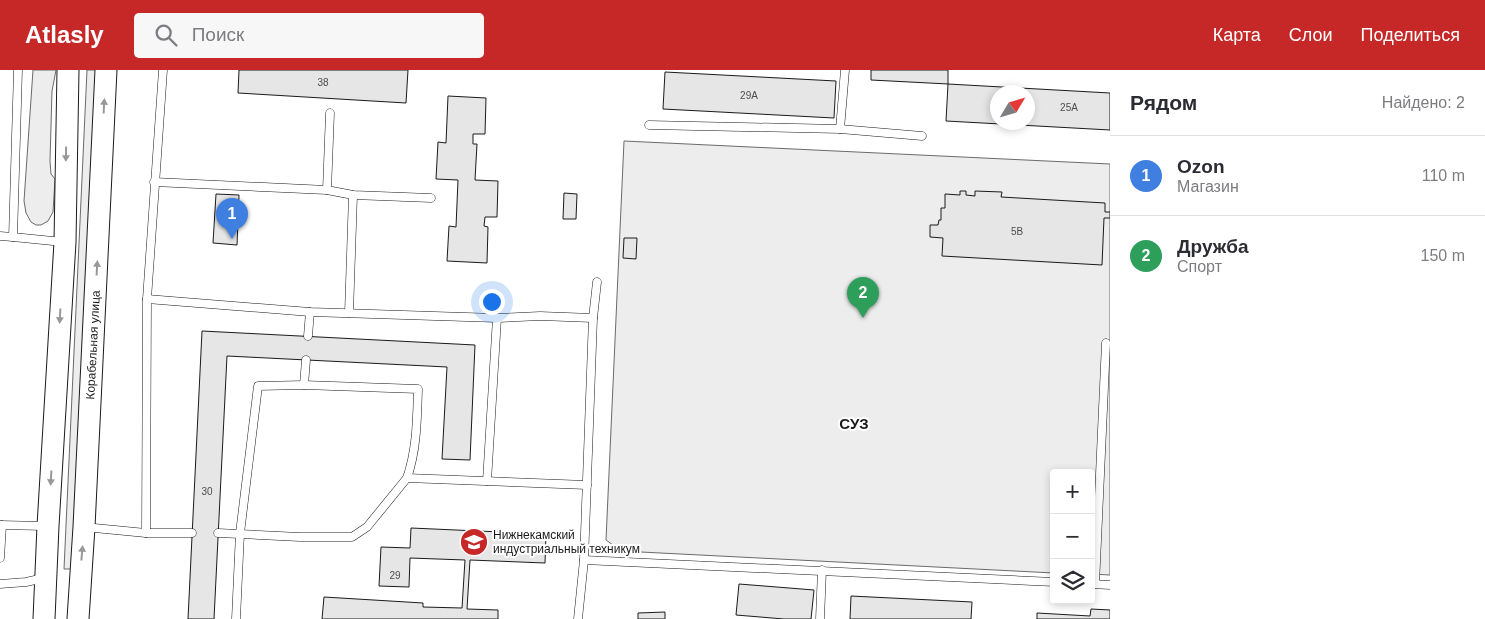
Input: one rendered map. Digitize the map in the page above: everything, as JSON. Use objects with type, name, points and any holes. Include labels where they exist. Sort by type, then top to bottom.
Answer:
[{"type":"main road","points":[[44,619],[65,242],[68,70]]},
{"type":"main road","name":"Корабельная улица","points":[[78,619],[106,70]]},
{"type":"main road","points":[[46,580],[79,584]]},
{"type":"lane","points":[[13,238],[18,70]]},
{"type":"lane","points":[[146,533],[147,299],[162,70]]},
{"type":"lane","points":[[840,129],[845,70]]},
{"type":"lane","points":[[328,190],[330,113]]},
{"type":"lane","points":[[649,125],[840,129],[922,136]]},
{"type":"lane","points":[[154,182],[328,190],[354,195],[431,198]]},
{"type":"lane","points":[[349,314],[354,195]]},
{"type":"lane","points":[[0,236],[65,242]]},
{"type":"lane","points":[[578,619],[584,560],[593,318],[597,282]]},
{"type":"lane","points":[[147,299],[349,314],[497,318],[540,316],[593,318]]},
{"type":"lane","points":[[308,336],[310,312]]},
{"type":"lane","points":[[487,481],[497,318]]},
{"type":"lane","points":[[1094,559],[1106,343]]},
{"type":"lane","points":[[304,385],[306,360]]},
{"type":"lane","points":[[218,533],[240,533],[300,537],[352,537],[367,527],[407,478],[413,462],[416,443],[418,389],[304,385],[258,386],[240,533],[236,619]]},
{"type":"lane","points":[[407,478],[587,485]]},
{"type":"lane","points":[[0,558],[1,525],[48,526]]},
{"type":"lane","points":[[84,527],[146,533],[192,532]]},
{"type":"lane","points":[[584,560],[1050,582]]},
{"type":"lane","points":[[820,619],[822,570]]},
{"type":"lane","points":[[0,584],[46,580]]},
{"type":"lane","points":[[1095,584],[1110,585]]},
{"type":"shaded area","points":[[33,70],[56,70],[52,91],[50,161],[51,174],[55,179],[53,212],[48,221],[41,225],[31,222],[26,213],[24,201]]},
{"type":"shaded area","points":[[87,70],[96,70],[73,569],[64,569]]},
{"type":"shaded area","points":[[624,141],[1110,164],[1110,575],[1095,574],[1095,469],[1050,469],[1050,573],[621,551],[606,540]]},
{"type":"building","points":[[239,70],[408,70],[406,103],[238,93]]},
{"type":"building","points":[[871,70],[948,70],[948,84],[871,80]]},
{"type":"building","points":[[665,72],[836,81],[834,118],[663,109]]},
{"type":"building","points":[[948,84],[990,86],[990,123],[946,121]]},
{"type":"building","points":[[1035,89],[1110,93],[1110,130],[1035,126]]},
{"type":"building","points":[[448,96],[486,98],[485,134],[473,134],[473,144],[477,144],[475,180],[498,181],[497,217],[485,217],[484,226],[488,227],[487,263],[447,261],[449,226],[456,227],[458,180],[436,179],[438,142],[446,143]]},
{"type":"building","points":[[960,191],[966,191],[966,195],[975,196],[975,191],[1002,192],[1001,197],[1105,203],[1105,212],[1110,212],[1110,218],[1104,218],[1102,265],[942,256],[943,238],[930,237],[930,225],[938,225],[939,220],[941,220],[941,208],[945,208],[945,194],[960,195]]},
{"type":"building","points":[[564,193],[577,194],[576,219],[563,219]]},
{"type":"building","points":[[216,194],[239,195],[237,245],[213,243]]},
{"type":"building","points":[[624,238],[637,238],[636,259],[623,258]]},
{"type":"building","points":[[202,331],[475,345],[470,460],[442,459],[447,367],[227,356],[214,619],[188,619]]},
{"type":"building","points":[[411,528],[546,534],[545,563],[470,560],[467,609],[498,610],[498,619],[322,619],[324,597],[423,603],[423,607],[462,608],[465,560],[410,558],[409,587],[379,586],[381,547],[410,548]]},
{"type":"building","points":[[739,584],[814,590],[811,619],[736,615]]},
{"type":"building","points":[[851,596],[972,602],[971,619],[850,619]]},
{"type":"building","points":[[1091,609],[1110,610],[1110,619],[1037,619],[1037,613],[1090,616]]},
{"type":"building","points":[[665,612],[665,619],[638,619],[638,613]]},
{"type":"place","name":"Ozon","points":[[232,239]]},
{"type":"place","name":"Дружба","points":[[863,318]]},
{"type":"place","name":"Нижнекамский индустриальный техникум","points":[[474,542]]},
{"type":"district","name":"СУЗ","points":[[854,424]]}]
